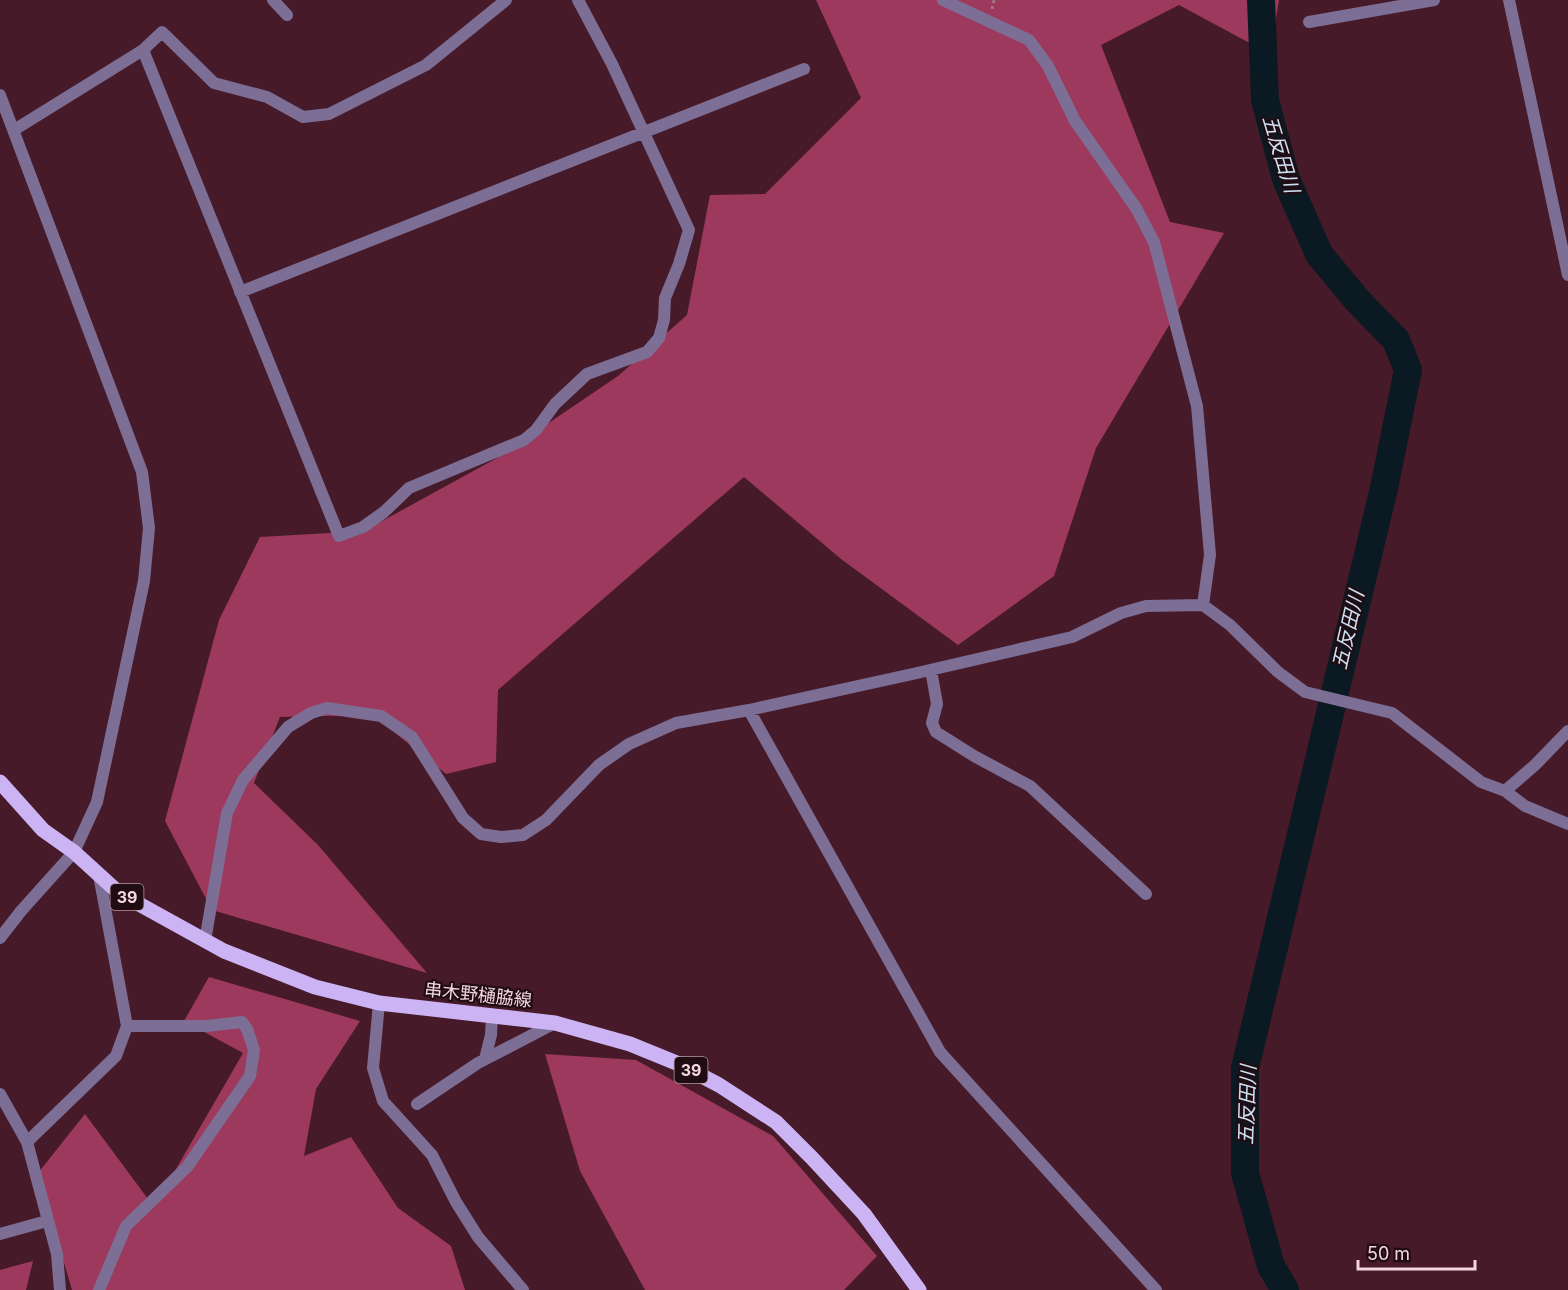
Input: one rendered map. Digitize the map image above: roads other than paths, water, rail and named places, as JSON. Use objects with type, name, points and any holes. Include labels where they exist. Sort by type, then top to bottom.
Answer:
[{"type":"main road","name":"串木野樋脇線","points":[[0,782],[43,830],[74,852],[120,893],[224,951],[315,987],[379,1004],[555,1023],[630,1044],[679,1064],[719,1085],[776,1122],[864,1214],[919,1290]]},
{"type":"street","points":[[273,0],[287,15]]},
{"type":"street","points":[[14,130],[143,50],[162,32],[214,83],[267,97],[303,117],[329,114],[426,65],[506,0]]},
{"type":"street","points":[[143,50],[339,537],[363,527],[384,512],[409,488],[524,440],[536,430],[555,404],[587,374],[647,352],[659,338],[664,320],[665,298],[689,231],[645,132],[578,0]]},
{"type":"street","points":[[944,0],[1029,40],[1048,66],[1075,122],[1136,208],[1154,242],[1197,406],[1210,555],[1203,605]]},
{"type":"street","points":[[1309,22],[1434,0]]},
{"type":"street","points":[[1509,0],[1568,275]]},
{"type":"street","points":[[240,291],[804,69]]},
{"type":"street","points":[[0,95],[142,472],[149,528],[144,581],[97,802],[74,852],[0,938]]},
{"type":"street","points":[[205,941],[227,813],[243,780],[288,727],[311,713],[327,708],[354,711],[381,717],[397,726],[412,736],[463,818],[481,834],[501,837],[523,835],[546,820],[599,765],[629,744],[676,723],[749,710],[1072,637],[1121,613],[1146,606],[1203,605],[1230,625],[1278,672],[1305,693],[1392,713],[1481,782],[1505,791],[1526,806],[1568,824]]},
{"type":"street","points":[[931,670],[937,704],[932,723],[936,732],[974,756],[1030,786],[1146,894]]},
{"type":"street","points":[[749,710],[940,1052],[1156,1290]]},
{"type":"street","points":[[1505,791],[1535,765],[1568,731]]},
{"type":"street","points":[[27,1142],[116,1056],[127,1026],[99,875]]},
{"type":"street","points":[[379,1004],[373,1068],[383,1101],[432,1155],[456,1202],[478,1237],[524,1290]]},
{"type":"street","points":[[485,1059],[491,1035],[492,1016]]},
{"type":"street","points":[[99,1290],[126,1226],[187,1167],[250,1076],[254,1050],[248,1029],[242,1022],[206,1026],[127,1026]]},
{"type":"street","points":[[417,1104],[485,1059],[555,1023]]},
{"type":"street","points":[[0,1094],[27,1142],[57,1254],[60,1290]]},
{"type":"street","points":[[0,1234],[47,1221]]},
{"type":"waterway","name":"五反田川","points":[[1261,0],[1265,100],[1286,179],[1319,254],[1357,300],[1396,340],[1408,370],[1384,488],[1245,1068],[1245,1173],[1271,1266],[1285,1290]]}]
